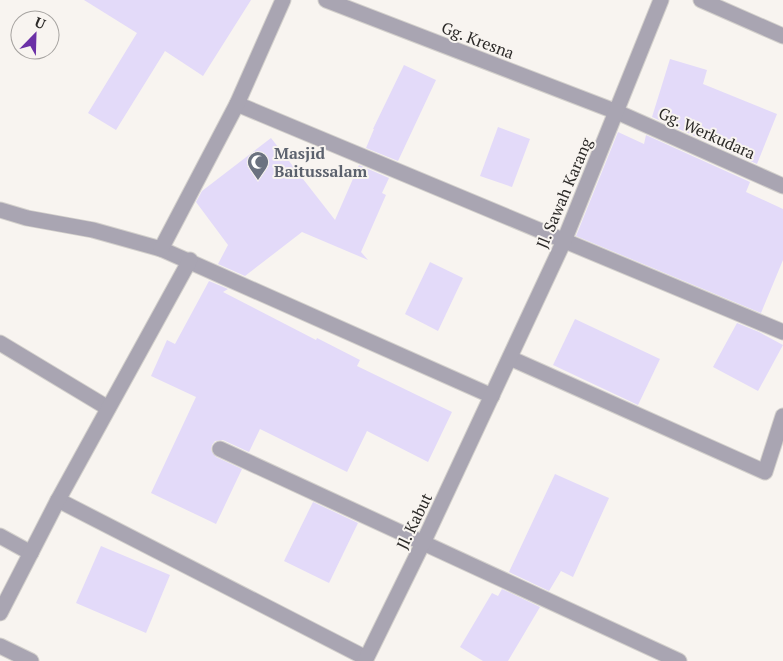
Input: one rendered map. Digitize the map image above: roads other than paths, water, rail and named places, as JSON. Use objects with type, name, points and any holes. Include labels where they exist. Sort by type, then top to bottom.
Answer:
[{"type":"street","points":[[160,249],[237,104],[283,0]]},
{"type":"street","name":"Gg. Kresna","points":[[326,0],[617,112]]},
{"type":"street","name":"Jl. Sawah Karang","points":[[492,396],[564,241],[661,0]]},
{"type":"street","points":[[701,0],[783,36]]},
{"type":"street","points":[[237,104],[783,332]]},
{"type":"street","name":"Gg. Werkudara","points":[[617,112],[783,186]]},
{"type":"street","points":[[0,210],[27,218],[93,230],[160,249],[190,260],[492,396]]},
{"type":"street","points":[[0,613],[58,500],[190,260]]},
{"type":"street","points":[[0,343],[108,408]]},
{"type":"street","points":[[510,358],[765,472],[783,416]]},
{"type":"street","name":"Jl. Kabut","points":[[366,660],[492,396]]},
{"type":"street","points":[[220,449],[678,661]]},
{"type":"street","points":[[58,500],[366,660]]},
{"type":"street","points":[[0,536],[31,553]]},
{"type":"street","points":[[0,646],[31,661]]},
{"type":"place","name":"Masjid Baitussalam","points":[[258,181]]}]
